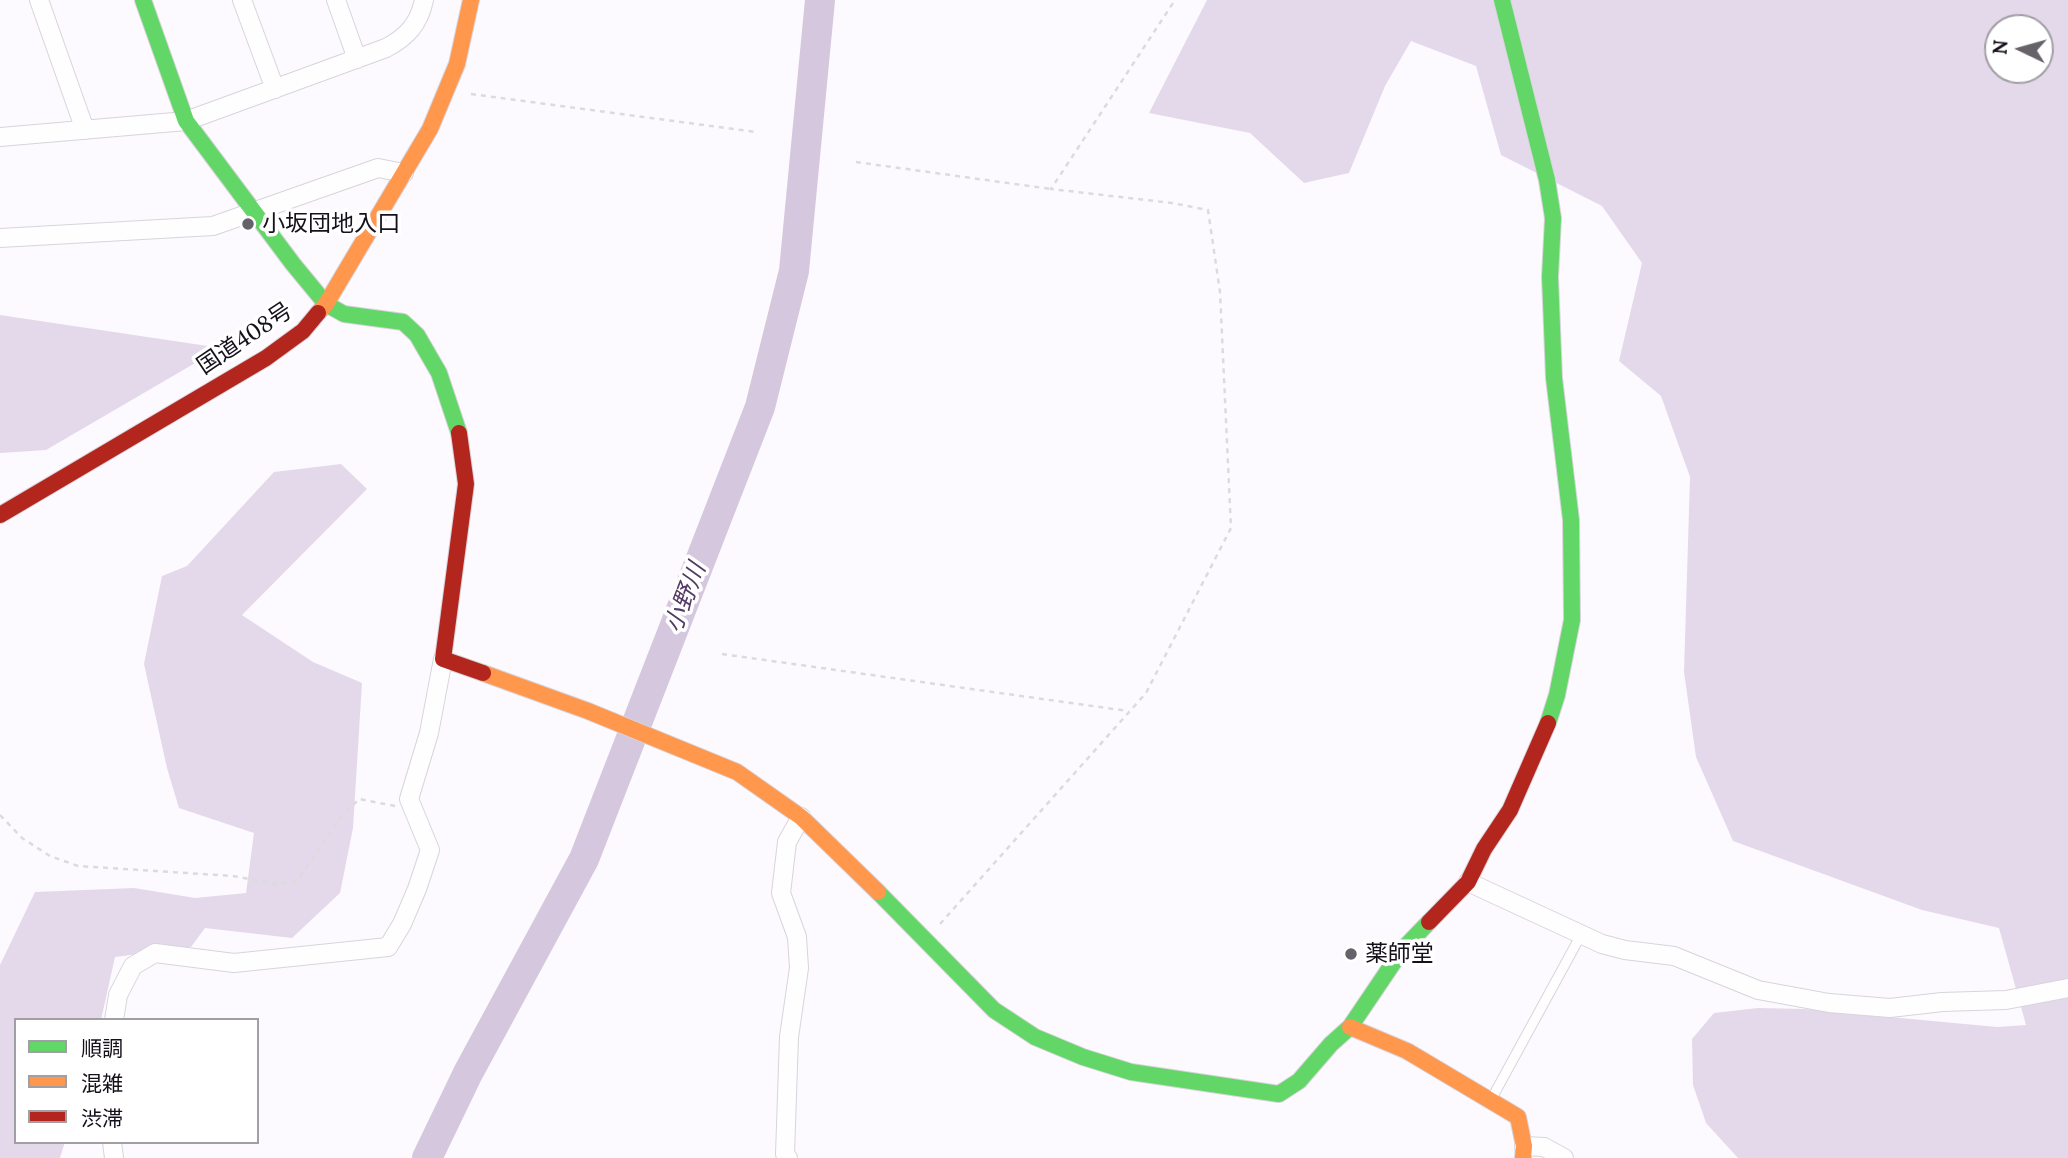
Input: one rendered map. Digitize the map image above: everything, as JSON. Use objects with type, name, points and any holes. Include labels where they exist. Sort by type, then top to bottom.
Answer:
[{"type":"main road","points":[[143,0],[186,121],[252,212],[327,304],[344,314],[403,321],[417,333],[428,348],[440,374],[466,459],[466,484],[443,659],[588,711],[737,772],[801,817],[994,1010],[1035,1037],[1131,1073],[1279,1094],[1292,1088],[1338,1035],[1350,1027],[1402,950],[1468,881],[1484,849],[1510,810],[1546,729],[1557,695],[1573,620],[1571,520],[1554,378],[1550,276],[1553,218],[1547,180],[1502,0]]},
{"type":"main road","name":"国道408号","points":[[0,515],[266,358],[303,331],[327,304],[429,129],[447,90],[465,34],[471,0]]},
{"type":"main road","points":[[1350,1027],[1407,1051],[1518,1117],[1524,1152]]},
{"type":"street","points":[[39,0],[85,130]]},
{"type":"street","points":[[242,0],[275,89]]},
{"type":"street","points":[[336,0],[357,59]]},
{"type":"street","points":[[0,136],[186,121],[357,59],[404,38],[418,21],[424,0]]},
{"type":"street","points":[[0,238],[213,226],[378,168],[404,173]]},
{"type":"street","points":[[114,1018],[118,995],[133,966],[155,953],[234,963],[388,947],[402,924],[430,850],[409,799],[429,733],[443,659]]},
{"type":"street","points":[[788,1158],[785,1154],[789,1037],[799,968],[797,937],[781,893],[787,842],[801,817]]},
{"type":"street","points":[[1468,881],[1581,935],[1625,950],[1674,956],[1758,990],[1829,1003],[1890,1008],[1942,1002],[2006,1000],[2068,988]]},
{"type":"street","points":[[1524,1152],[1544,1147],[1564,1158]]},
{"type":"lane","points":[[1492,1100],[1581,935]]},
{"type":"path","points":[[1051,189],[1175,0]]},
{"type":"path","points":[[447,90],[756,132]]},
{"type":"path","points":[[856,162],[1208,210],[1220,292],[1231,528],[1146,692],[926,940]]},
{"type":"path","points":[[722,654],[1128,711]]},
{"type":"path","points":[[0,816],[22,838],[50,856],[78,866],[233,876],[277,884],[297,881],[342,816],[359,799],[392,806],[412,805]]},
{"type":"shaded area","points":[[1207,0],[2068,0],[2068,1158],[1738,1158],[1706,1123],[1693,1085],[1692,1039],[1714,1013],[1758,1008],[1804,1009],[1997,1027],[2026,1025],[1999,928],[1922,910],[1733,841],[1696,757],[1684,672],[1690,477],[1661,396],[1619,361],[1642,263],[1602,206],[1501,155],[1476,66],[1411,41],[1385,86],[1349,173],[1304,183],[1250,133],[1149,113]]},
{"type":"shaded area","points":[[0,315],[221,348],[46,450],[0,453]]},
{"type":"shaded area","points":[[341,464],[367,489],[242,615],[313,662],[362,683],[353,828],[340,893],[292,938],[205,928],[191,947],[115,957],[101,1018],[14,1018],[14,1144],[64,1144],[60,1158],[0,1158],[0,965],[35,892],[134,888],[195,898],[246,893],[254,833],[179,808],[167,768],[144,664],[162,576],[187,566],[274,472]]},
{"type":"waterway","name":"小野川","points":[[427,1158],[468,1073],[584,859],[760,407],[794,271],[820,0]]},
{"type":"traffic: fast","points":[[143,0],[186,121],[326,304],[344,314],[403,322],[417,335],[439,373],[459,433]]},
{"type":"traffic: fast","points":[[1502,0],[1547,180],[1553,218],[1550,277],[1554,378],[1571,520],[1572,620],[1557,695],[1548,723]]},
{"type":"traffic: fast","points":[[878,892],[994,1010],[1035,1037],[1083,1057],[1131,1072],[1279,1094],[1299,1081],[1331,1044],[1350,1027],[1402,950],[1429,922]]},
{"type":"traffic: slow","points":[[318,313],[326,304],[430,129],[457,64],[471,0]]},
{"type":"traffic: slow","points":[[483,673],[588,711],[737,772],[801,817],[878,892]]},
{"type":"traffic: slow","points":[[1350,1027],[1407,1051],[1518,1117],[1524,1146],[1523,1158]]},
{"type":"traffic: jam","points":[[0,515],[266,358],[303,331],[318,313]]},
{"type":"traffic: jam","points":[[459,433],[466,484],[443,659],[483,673]]},
{"type":"traffic: jam","points":[[1429,922],[1468,882],[1484,849],[1510,810],[1548,723]]},
{"type":"place","name":"小坂団地入口","points":[[248,224]]},
{"type":"place","name":"薬師堂","points":[[1351,954]]}]
